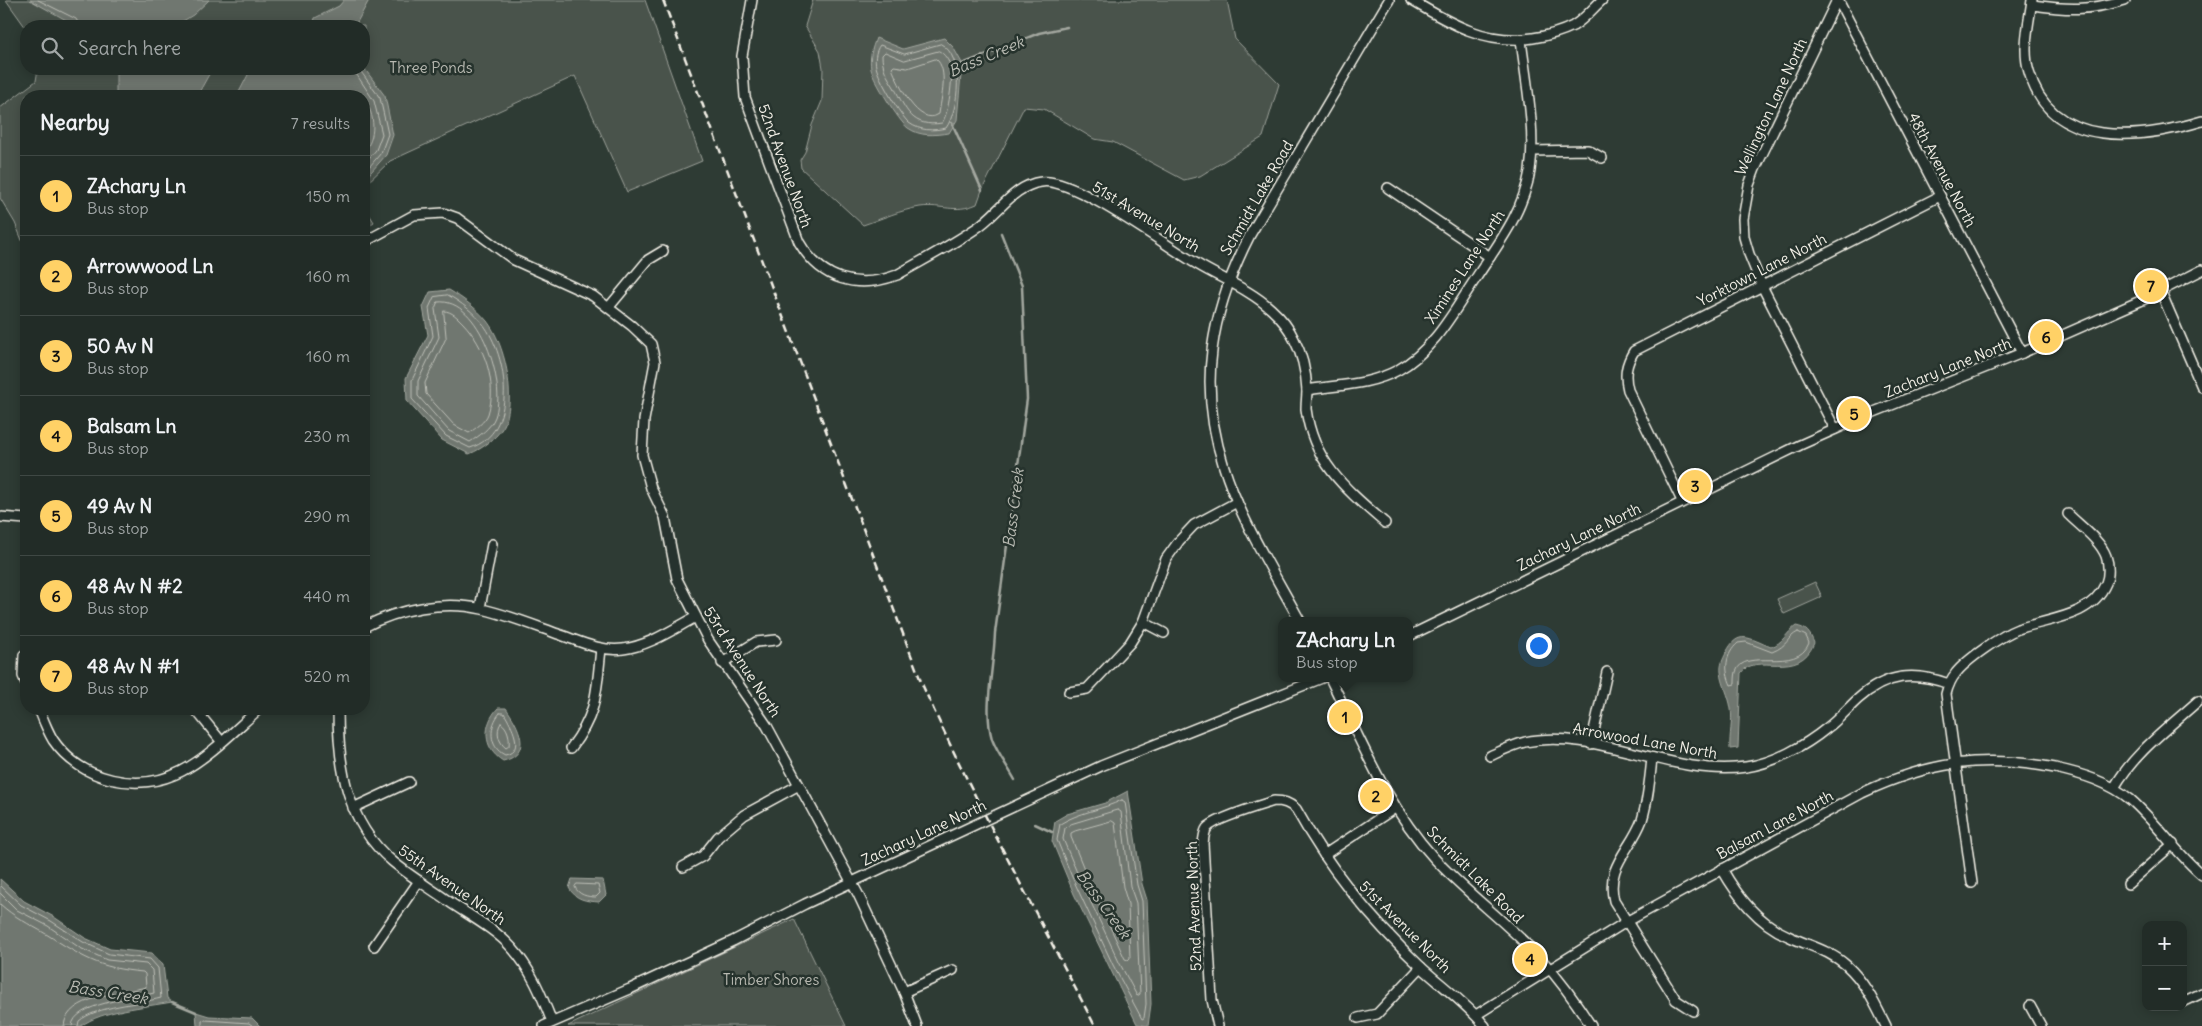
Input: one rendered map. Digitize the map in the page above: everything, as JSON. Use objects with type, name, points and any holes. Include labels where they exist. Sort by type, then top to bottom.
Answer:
[{"type":"street","name":"52nd Avenue North","points":[[752,0],[742,56],[745,97],[799,242],[812,261],[826,272],[850,282],[867,283],[883,280],[974,230],[989,220],[1018,190],[1030,184],[1043,181]]},
{"type":"street","name":"Schmidt Lake Road","points":[[1298,617],[1237,502],[1220,451],[1210,400],[1210,365],[1214,331],[1222,299],[1250,235],[1389,0]]},
{"type":"street","points":[[1411,0],[1466,30],[1484,37],[1522,40],[1556,32],[1574,25],[1602,0]]},
{"type":"street","name":"48th Avenue North","points":[[1837,0],[2022,353]]},
{"type":"street","name":"Wellington Lane North","points":[[1836,429],[1762,286],[1744,237],[1744,219],[1749,185],[1755,169],[1837,0]]},
{"type":"street","points":[[2124,0],[2099,7],[2073,10],[2032,2],[2026,54],[2028,71],[2042,101],[2067,122],[2083,129],[2100,133],[2135,136],[2183,127],[2202,121]]},
{"type":"street","name":"Ximines Lane North","points":[[1307,390],[1381,377],[1415,359],[1441,331],[1503,238],[1515,218],[1529,172],[1532,151],[1522,40]]},
{"type":"street","points":[[1532,151],[1588,150],[1602,158]]},
{"type":"street","name":"51st Avenue North","points":[[1043,181],[1055,181],[1106,206],[1198,265],[1229,281],[1270,309],[1294,337],[1301,354],[1307,390],[1306,407],[1316,447],[1325,463],[1351,494],[1385,524]]},
{"type":"street","points":[[1388,188],[1490,257]]},
{"type":"street","name":"Yorktown Lane North","points":[[1682,501],[1628,390],[1626,368],[1634,351],[1638,347],[1940,196]]},
{"type":"street","name":"53rd Avenue North","points":[[370,239],[414,214],[443,213],[457,218],[514,260],[573,286],[610,307],[651,344],[654,352],[654,362],[642,437],[642,455],[650,488],[666,518],[677,579],[722,663],[767,726],[799,785],[851,882],[904,992],[917,1026]]},
{"type":"street","points":[[610,307],[648,260],[663,251]]},
{"type":"street","name":"Zachary Lane North","points":[[1413,634],[1682,501],[1836,429],[2022,353],[2202,270]]},
{"type":"street","points":[[2160,290],[2202,387]]},
{"type":"street","points":[[1069,692],[1087,689],[1130,643],[1143,622],[1166,559],[1179,541],[1194,525],[1237,502]]},
{"type":"street","points":[[1972,883],[1946,694],[1949,684],[1957,672],[2003,636],[2018,629],[2068,616],[2098,597],[2108,578],[2106,556],[2101,548],[2068,514]]},
{"type":"street","points":[[0,517],[20,519]]},
{"type":"street","points":[[480,608],[492,544]]},
{"type":"street","points":[[370,624],[398,613],[426,608],[452,606],[480,608],[601,649],[623,649],[642,646],[696,617]]},
{"type":"street","points":[[1143,622],[1164,633]]},
{"type":"street","points":[[722,663],[756,642],[776,640]]},
{"type":"street","points":[[571,748],[584,730],[596,700],[601,649]]},
{"type":"street","points":[[1592,744],[1607,672]]},
{"type":"street","name":"Arrowood Lane North","points":[[1490,756],[1526,742],[1561,740],[1592,744],[1652,758],[1719,769],[1747,767],[1769,761],[1814,737],[1827,728],[1869,690],[1881,683],[1909,675],[1919,675],[1949,684]]},
{"type":"street","name":"Zachary Lane North","points":[[544,1026],[733,942],[851,882],[1101,766],[1312,682]]},
{"type":"street","name":"Schmidt Lake Road","points":[[1332,682],[1368,758],[1395,808],[1434,858],[1550,969],[1591,1026]]},
{"type":"street","points":[[2114,788],[2130,764],[2141,752],[2198,702]]},
{"type":"street","points":[[42,715],[54,740],[67,755],[83,767],[104,777],[132,783],[162,779],[182,771],[252,715]]},
{"type":"street","points":[[200,715],[221,741]]},
{"type":"street","name":"55th Avenue North","points":[[338,715],[339,754],[347,791],[353,808],[374,843],[391,860],[492,930],[514,950],[534,980],[552,1022]]},
{"type":"street","points":[[1652,758],[1646,802],[1641,820],[1634,838],[1617,863],[1611,882],[1614,901],[1676,1000],[1693,1011]]},
{"type":"street","name":"Balsam Lane North","points":[[1476,1015],[1626,922],[1893,778],[1954,762],[2016,761],[2066,770],[2114,788],[2131,800],[2202,875]]},
{"type":"street","points":[[353,808],[409,782]]},
{"type":"street","points":[[683,867],[703,856],[718,837],[744,815],[799,785]]},
{"type":"street","name":"52nd Avenue North","points":[[1218,1026],[1212,1000],[1204,835],[1208,827],[1219,820],[1274,801]]},
{"type":"street","name":"51st Avenue North","points":[[1274,801],[1290,804],[1296,809],[1347,889],[1376,922],[1421,967],[1476,1015],[1485,1026]]},
{"type":"street","points":[[1324,855],[1395,808]]},
{"type":"street","points":[[2128,884],[2173,844]]},
{"type":"street","points":[[1722,869],[1754,913],[1770,926],[1788,936],[1827,952],[1846,965],[1863,982],[1886,1026]]},
{"type":"street","points":[[374,946],[419,881]]},
{"type":"street","points":[[1358,1018],[1377,1014],[1421,967]]},
{"type":"street","points":[[904,992],[953,970]]},
{"type":"street","points":[[2187,1000],[2202,993]]},
{"type":"street","points":[[2030,1006],[2041,1026]]},
{"type":"green space","name":"Three Ponds","points":[[6,0],[645,0],[702,161],[627,192],[575,76],[390,161],[370,180],[370,90],[24,90],[36,81],[37,75],[370,75],[370,20],[20,20]]},
{"type":"green space","points":[[813,0],[1227,0],[1235,39],[1279,84],[1263,137],[1200,176],[1184,180],[1113,142],[1094,139],[1044,109],[1024,107],[982,190],[977,204],[955,209],[928,206],[913,208],[863,225],[801,168],[800,160],[805,152],[812,125],[822,101],[823,68],[820,51],[805,26]]},
{"type":"green space","name":"Three Ponds","points":[[20,93],[20,235],[0,198],[0,108]]},
{"type":"green space","points":[[370,216],[374,222],[370,225]]},
{"type":"green space","points":[[1815,582],[1822,597],[1784,614],[1777,599]]},
{"type":"green space","name":"Timber Shores","points":[[794,919],[846,1026],[568,1026]]},
{"type":"water","points":[[30,0],[209,0],[185,20],[66,20]]},
{"type":"water","points":[[344,0],[370,0],[358,20],[314,20],[339,6]]},
{"type":"water","points":[[876,38],[903,49],[944,38],[953,47],[962,63],[957,120],[949,133],[933,135],[918,133],[908,128],[899,118],[881,90],[871,69],[872,49]]},
{"type":"water","points":[[116,75],[209,75],[200,90],[116,90]]},
{"type":"water","points":[[248,75],[369,75],[385,96],[393,135],[386,155],[370,173],[370,90],[240,90]]},
{"type":"water","points":[[449,290],[465,300],[487,321],[499,342],[509,383],[509,410],[504,426],[491,441],[469,454],[442,440],[407,401],[406,378],[428,335],[423,307],[430,292]]},
{"type":"water","points":[[1796,626],[1808,632],[1814,643],[1807,655],[1798,661],[1788,664],[1748,667],[1741,673],[1738,748],[1730,749],[1731,709],[1721,669],[1726,653],[1735,640],[1740,638],[1751,639],[1771,647],[1779,643]]},
{"type":"water","points":[[498,708],[506,708],[515,722],[521,738],[521,746],[518,752],[513,757],[503,761],[491,749],[487,736],[489,721]]},
{"type":"water","points":[[1128,791],[1142,884],[1147,900],[1151,1004],[1148,1026],[1137,1024],[1074,894],[1052,841],[1055,821],[1067,814],[1105,803]]},
{"type":"water","points":[[0,879],[24,901],[54,917],[85,938],[110,949],[152,953],[163,965],[167,998],[172,1002],[100,1016],[81,1026],[0,1026]]},
{"type":"water","points":[[572,879],[603,880],[606,895],[599,902],[578,897],[569,888]]},
{"type":"water","points":[[196,1012],[209,1016],[252,1018],[260,1026],[197,1026]]},
{"type":"waterway","name":"Bass Creek","points":[[960,65],[1039,33],[1067,27]]},
{"type":"waterway","name":"Bass Creek","points":[[952,123],[982,190]]},
{"type":"waterway","name":"Bass Creek","points":[[1001,233],[1022,286],[1027,399],[995,633],[989,714],[992,739],[1015,780]]},
{"type":"waterway","name":"Bass Creek","points":[[1035,824],[1052,832]]},
{"type":"waterway","name":"Bass Creek","points":[[172,1002],[196,1012]]},
{"type":"railway","points":[[663,0],[922,684],[984,813],[1095,1026]]},
{"type":"place","name":"48 Av N #1","points":[[2151,286]]},
{"type":"place","name":"48 Av N #2","points":[[2046,337]]},
{"type":"place","name":"49 Av N","points":[[1854,414]]},
{"type":"place","name":"50 Av N","points":[[1695,486]]},
{"type":"place","name":"ZAchary Ln","points":[[1345,717]]},
{"type":"place","name":"Arrowwood Ln","points":[[1376,796]]},
{"type":"place","name":"Balsam Ln","points":[[1530,959]]}]
